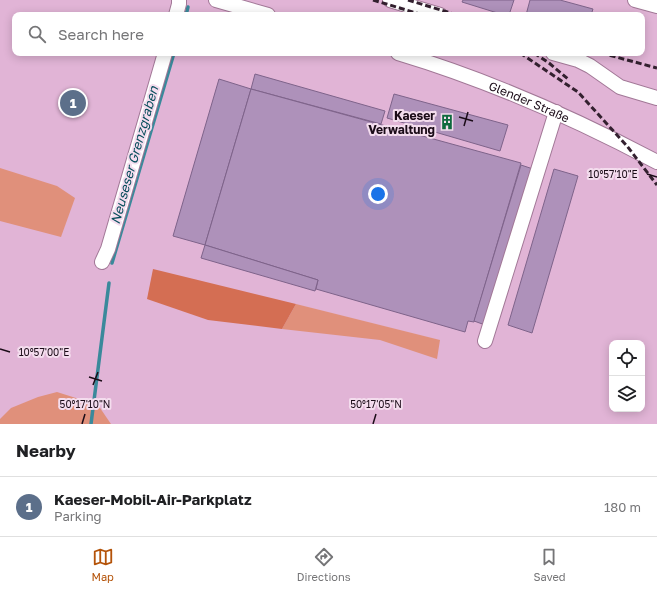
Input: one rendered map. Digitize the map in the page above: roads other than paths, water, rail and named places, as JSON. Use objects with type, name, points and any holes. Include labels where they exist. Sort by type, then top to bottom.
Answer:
[{"type":"street","points":[[177,12],[179,0]]},
{"type":"street","points":[[216,0],[258,12]]},
{"type":"street","points":[[390,0],[430,12]]},
{"type":"street","points":[[635,0],[657,6]]},
{"type":"street","points":[[102,262],[108,249],[164,56]]},
{"type":"street","name":"Glender Straße","points":[[408,56],[494,86],[556,112],[657,162]]},
{"type":"street","points":[[564,56],[578,60],[590,66],[620,87],[657,98]]},
{"type":"street","points":[[486,340],[556,112]]},
{"type":"waterway","name":"Neuseser Grenzgraben","points":[[187,12],[188,7]]},
{"type":"waterway","name":"Neuseser Grenzgraben","points":[[112,263],[173,56]]},
{"type":"waterway","name":"Neuseser Grenzgraben","points":[[91,424],[109,283]]},
{"type":"railway","points":[[373,0],[413,12]]},
{"type":"railway","points":[[408,0],[447,12]]},
{"type":"railway","points":[[524,56],[578,92],[627,146],[657,185]]},
{"type":"railway","points":[[538,56],[568,79]]},
{"type":"railway","points":[[612,56],[657,68]]},
{"type":"place","name":"Kaeser-Mobil-Air-Parkplatz","points":[[73,103]]},
{"type":"place","name":"Kaeser Verwaltung","points":[[447,122]]}]
